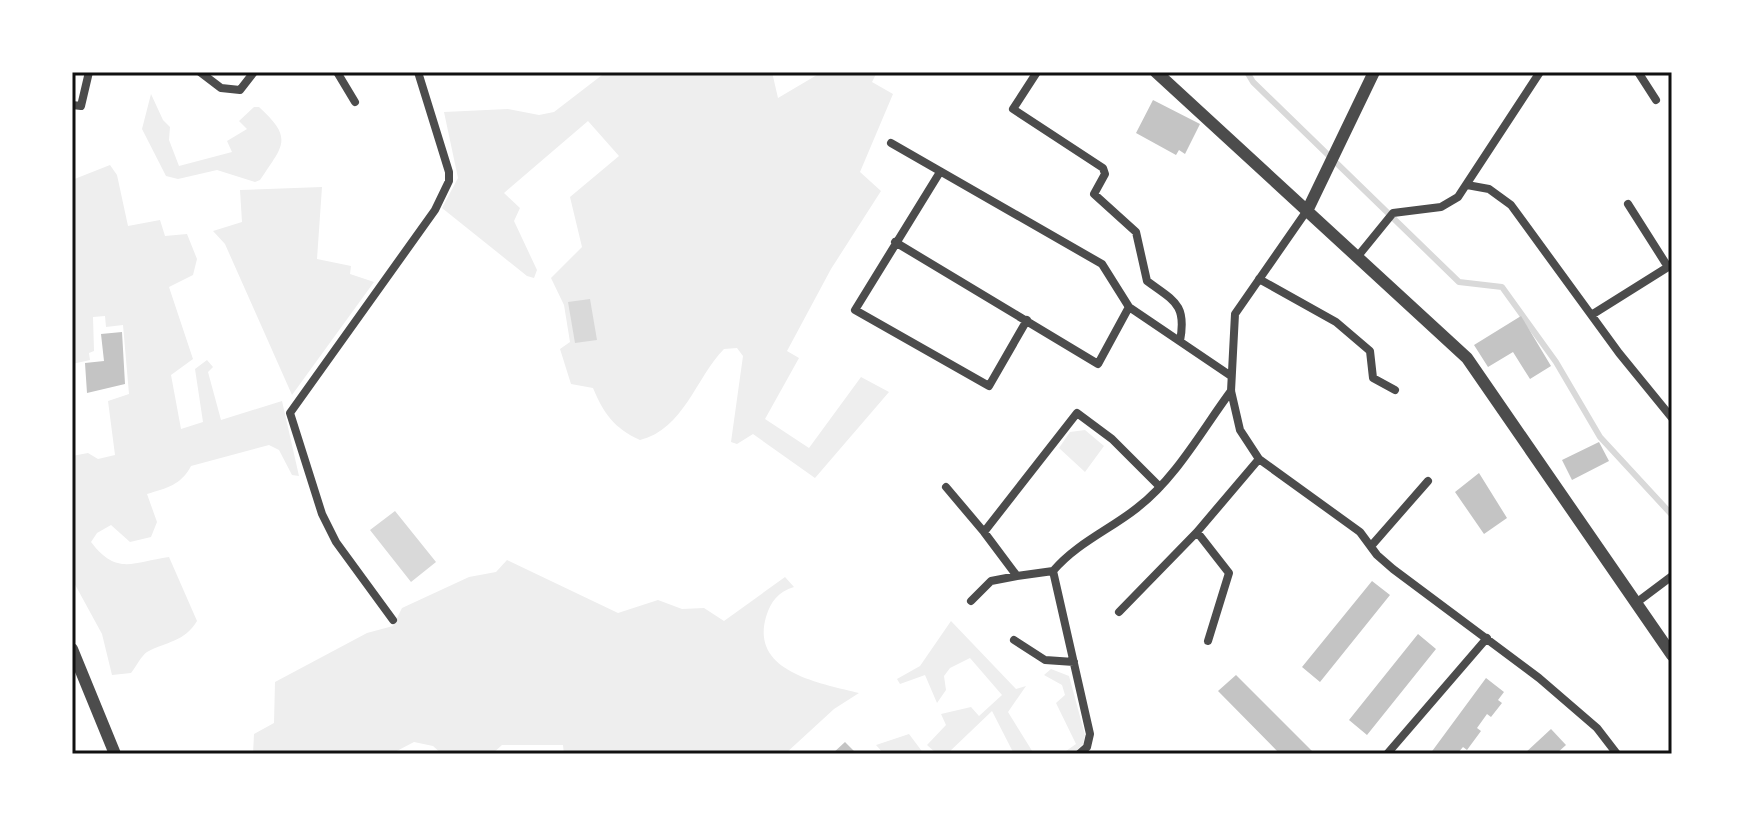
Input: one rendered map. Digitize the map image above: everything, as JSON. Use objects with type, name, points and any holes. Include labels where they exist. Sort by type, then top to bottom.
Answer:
[{"type":"street","points":[[72,105],[81,106],[89,72]]},
{"type":"street","points":[[200,72],[221,88],[240,90],[254,72]]},
{"type":"street","points":[[337,72],[355,102]]},
{"type":"street","points":[[393,620],[336,542],[322,514],[290,413],[435,210],[449,181],[434,116],[418,72]]},
{"type":"street","points":[[1037,72],[1013,109],[1103,168],[1105,174],[1094,194],[1136,232],[1147,281],[1180,306],[1183,315],[1180,341]]},
{"type":"street","points":[[1156,72],[1467,358],[1672,655]]},
{"type":"street","points":[[1374,72],[1308,209],[1235,314],[1231,391],[1240,430],[1259,459],[1360,532],[1377,555],[1393,569],[1487,638],[1597,728],[1617,754]]},
{"type":"street","points":[[1358,256],[1393,213],[1441,207],[1458,197],[1540,72]]},
{"type":"street","points":[[1638,72],[1656,100]]},
{"type":"street","points":[[891,143],[1102,264],[1129,307],[1231,376]]},
{"type":"street","points":[[940,172],[855,310],[989,386],[1027,320]]},
{"type":"street","points":[[1467,185],[1489,189],[1511,205],[1672,418]]},
{"type":"street","points":[[1593,314],[1668,267],[1628,204]]},
{"type":"street","points":[[895,242],[1098,364],[1129,307]]},
{"type":"street","points":[[1259,279],[1336,322],[1370,351],[1373,378],[1395,390]]},
{"type":"street","points":[[971,601],[991,581],[1053,571],[1068,553],[1137,508],[1160,487],[1231,391]]},
{"type":"street","points":[[984,532],[1077,413],[1112,439],[1160,487]]},
{"type":"street","points":[[1119,612],[1197,532],[1259,459]]},
{"type":"street","points":[[1372,545],[1428,481]]},
{"type":"street","points":[[946,487],[1017,576]]},
{"type":"street","points":[[1197,532],[1229,573],[1208,641]]},
{"type":"street","points":[[1053,571],[1090,734],[1087,747],[1079,754]]},
{"type":"street","points":[[1636,603],[1672,576]]},
{"type":"street","points":[[1387,754],[1487,638]]},
{"type":"street","points":[[1014,640],[1045,660],[1074,662]]},
{"type":"street","points":[[72,649],[115,754]]},
{"type":"shaded area","points":[[606,72],[772,72],[778,98],[822,72],[877,72],[872,82],[893,94],[860,172],[881,191],[831,269],[787,351],[799,358],[765,419],[809,448],[861,377],[889,392],[815,478],[753,434],[737,444],[731,442],[743,356],[737,348],[724,349],[688,402],[668,425],[640,440],[611,419],[593,388],[571,384],[560,349],[570,342],[564,305],[551,278],[582,247],[570,197],[619,156],[588,121],[504,193],[520,208],[514,221],[537,270],[534,278],[527,276],[442,208],[458,178],[444,112],[508,109],[539,115],[554,112]]},
{"type":"shaded area","points":[[151,94],[163,120],[170,127],[169,140],[179,166],[232,152],[227,141],[247,129],[239,121],[254,107],[259,107],[277,127],[281,135],[279,150],[260,180],[255,182],[217,170],[178,179],[166,176],[142,129]]},
{"type":"shaded area","points":[[110,165],[117,175],[128,226],[160,220],[165,236],[187,234],[197,259],[193,275],[169,287],[193,359],[171,375],[181,429],[203,422],[195,369],[207,360],[213,367],[208,372],[221,420],[282,401],[299,476],[292,475],[279,450],[269,445],[191,466],[178,482],[147,494],[157,522],[151,537],[130,542],[111,525],[97,533],[91,542],[100,553],[118,563],[169,557],[197,621],[181,637],[147,652],[131,673],[112,675],[102,634],[72,579],[72,456],[88,453],[98,459],[115,455],[108,401],[129,394],[123,325],[106,327],[105,316],[93,317],[94,351],[89,353],[90,360],[72,364],[72,180]]},
{"type":"shaded area","points":[[322,187],[317,259],[351,266],[350,274],[374,282],[292,395],[225,244],[213,231],[242,222],[240,190]]},
{"type":"shaded area","points":[[590,299],[597,340],[575,343],[568,302]]},
{"type":"shaded area","points":[[1085,430],[1104,446],[1085,472],[1059,448],[1070,432]]},
{"type":"shaded area","points":[[395,511],[436,562],[411,582],[370,530]]},
{"type":"shaded area","points":[[507,560],[618,613],[658,600],[682,609],[704,608],[724,621],[785,577],[794,587],[779,594],[768,611],[764,636],[768,651],[778,663],[792,672],[859,693],[834,709],[785,754],[564,754],[563,745],[502,745],[492,754],[442,754],[433,746],[414,742],[391,754],[301,754],[299,751],[295,754],[253,754],[254,734],[274,723],[275,682],[367,633],[393,626],[402,608],[469,577],[496,572]]},
{"type":"shaded area","points":[[951,621],[1016,689],[1026,686],[1008,712],[1034,754],[1014,754],[992,711],[947,754],[937,754],[927,745],[946,725],[941,714],[971,707],[979,716],[1002,695],[970,658],[950,668],[944,676],[946,690],[937,703],[925,675],[900,684],[897,679],[920,666]]},
{"type":"shaded area","points":[[1051,669],[1069,676],[1085,735],[1083,744],[1073,754],[1066,751],[1076,744],[1056,703],[1065,695],[1062,685],[1044,675]]},
{"type":"shaded area","points":[[909,734],[924,754],[884,754],[876,745]]},
{"type":"building","points":[[1153,100],[1200,124],[1185,154],[1179,150],[1176,155],[1136,133]]},
{"type":"building","points":[[1521,316],[1551,366],[1530,379],[1513,352],[1488,367],[1474,345]]},
{"type":"building","points":[[122,332],[125,384],[87,393],[85,363],[104,361],[101,334]]},
{"type":"building","points":[[1599,442],[1609,461],[1572,480],[1562,460]]},
{"type":"building","points":[[1479,473],[1507,518],[1484,534],[1455,492]]},
{"type":"building","points":[[1372,581],[1390,595],[1320,682],[1302,667]]},
{"type":"building","points":[[1418,634],[1436,649],[1367,735],[1349,720]]},
{"type":"building","points":[[1236,675],[1315,754],[1280,754],[1218,691]]},
{"type":"building","points":[[1486,678],[1504,692],[1498,700],[1502,703],[1491,717],[1487,714],[1477,728],[1481,731],[1467,750],[1463,747],[1457,754],[1430,754]]},
{"type":"building","points":[[1551,729],[1566,745],[1556,754],[1524,754]]},
{"type":"building","points":[[845,742],[857,754],[832,754]]},
{"type":"waterway","points":[[1247,72],[1253,82],[1459,282],[1502,287],[1556,362],[1600,437],[1672,515]]}]
